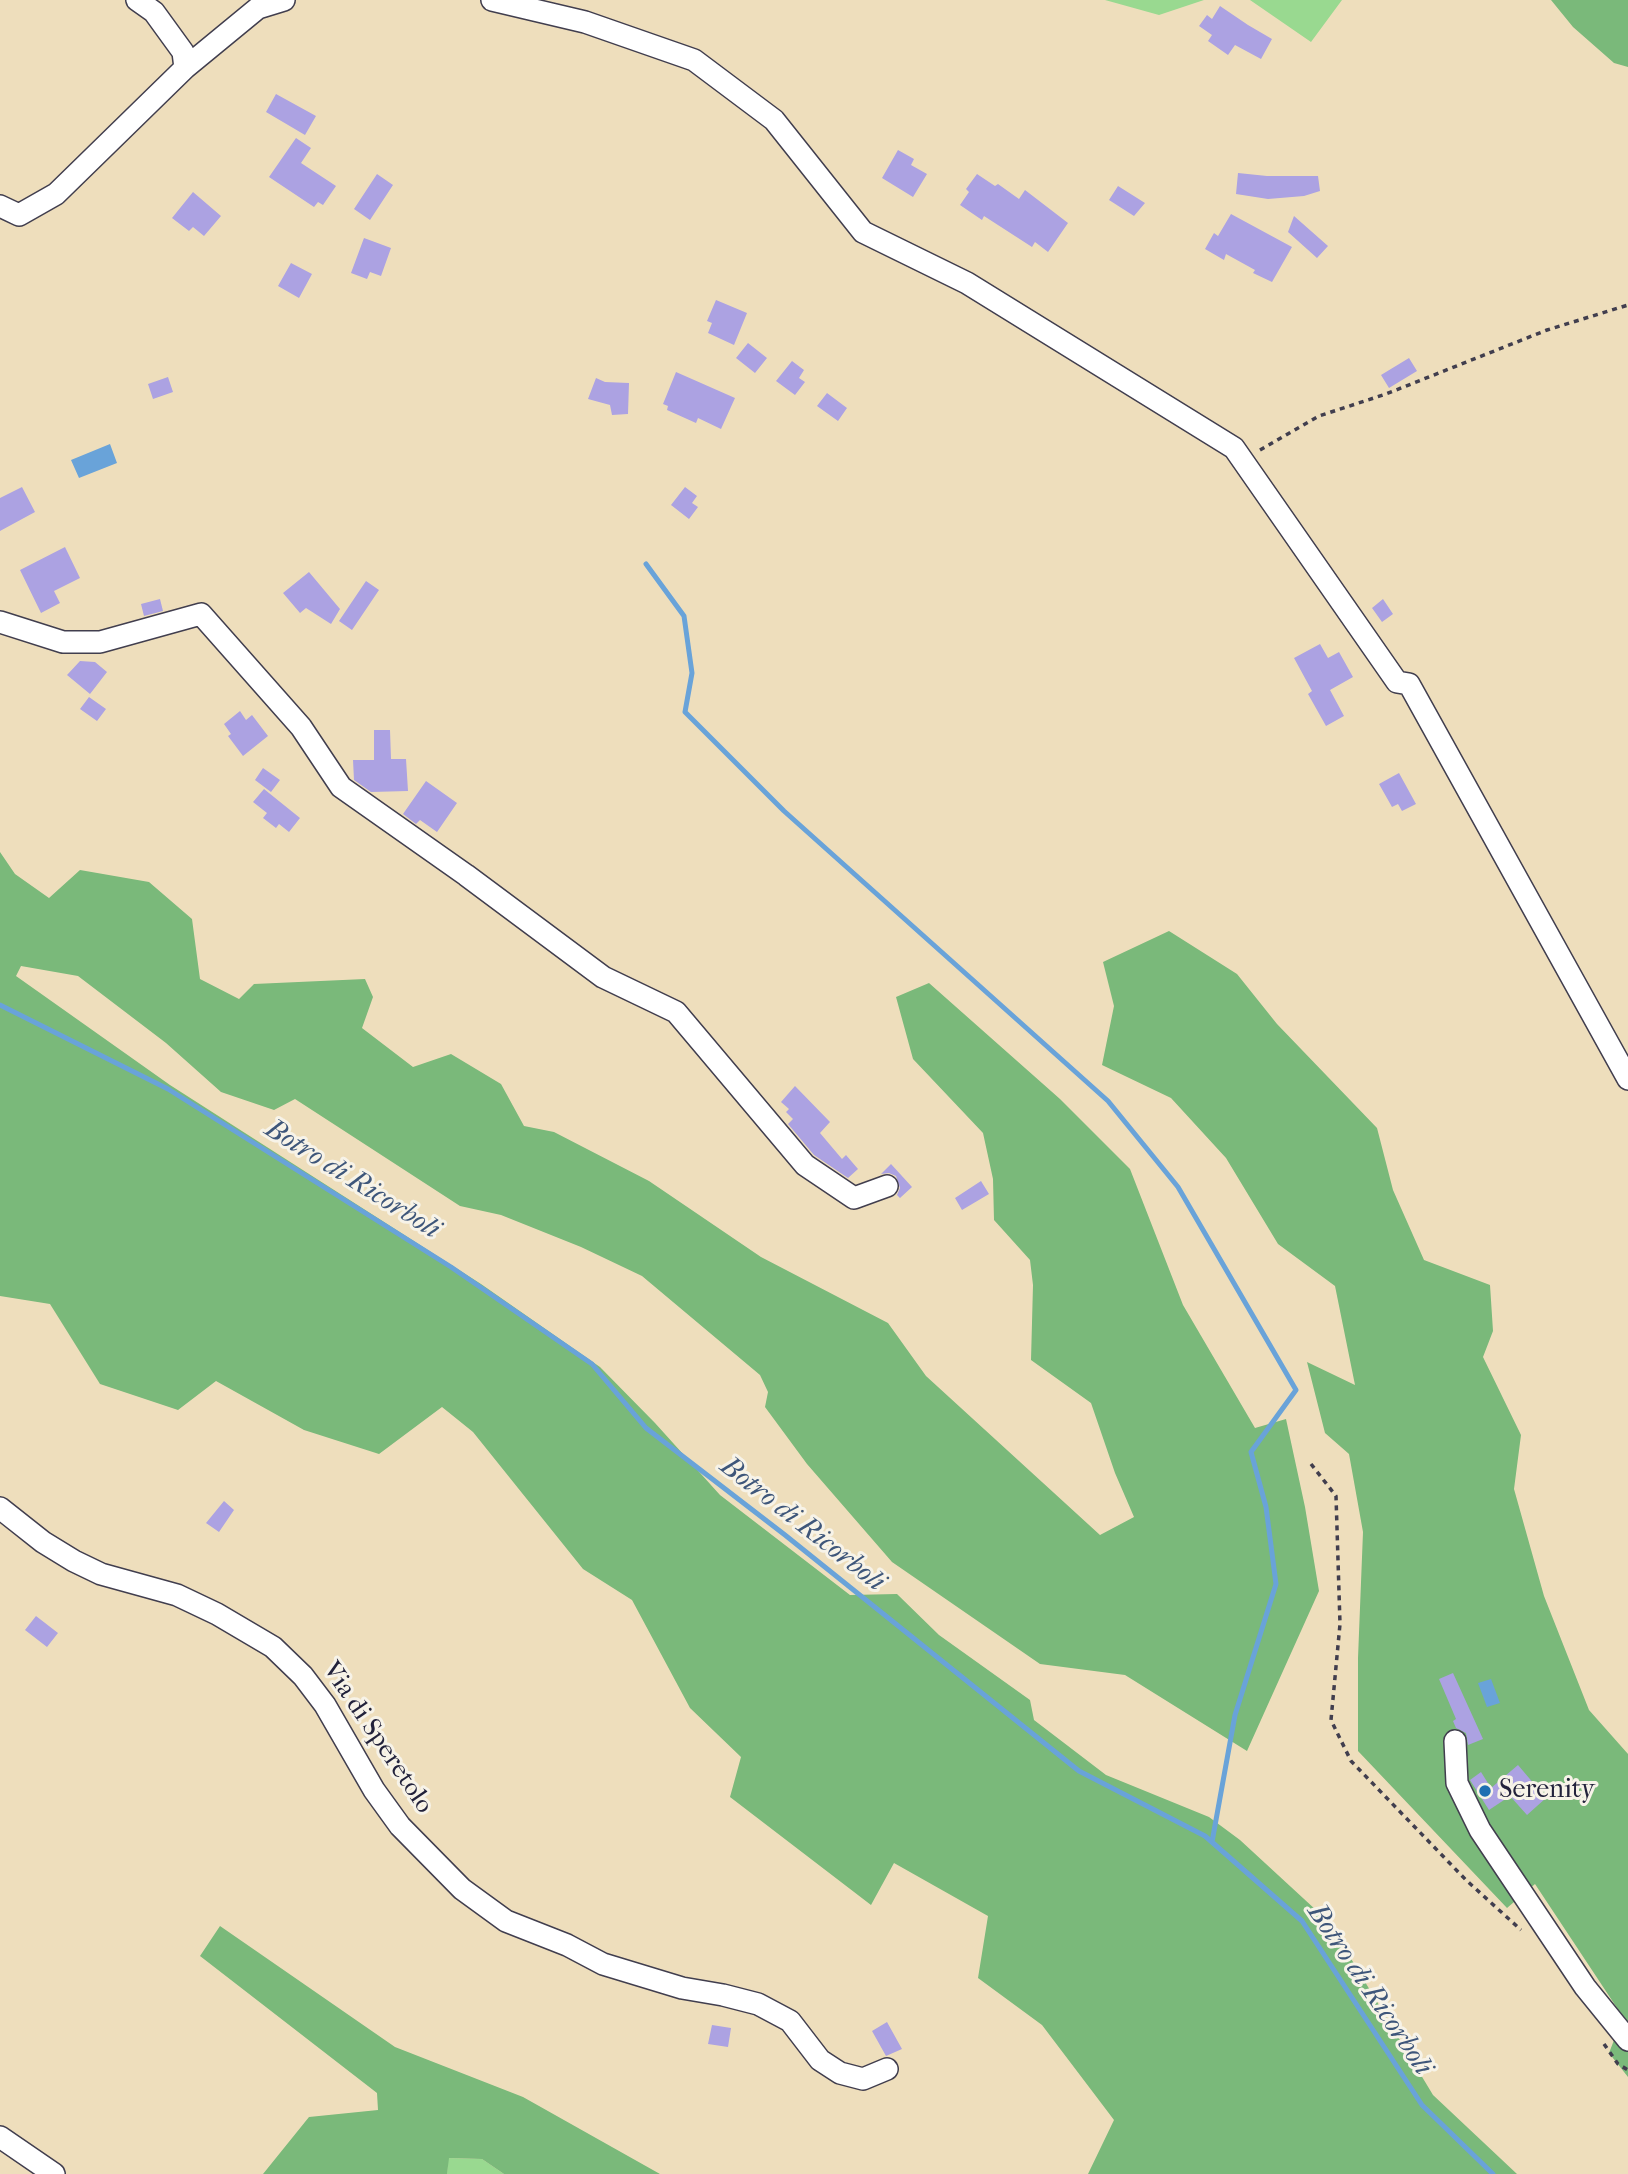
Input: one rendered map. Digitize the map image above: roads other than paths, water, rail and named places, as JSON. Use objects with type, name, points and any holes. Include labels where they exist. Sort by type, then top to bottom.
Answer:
[{"type":"street","points":[[137,0],[154,12],[183,52],[185,68]]},
{"type":"street","points":[[0,206],[19,215],[56,194],[185,68],[258,8],[284,0]]},
{"type":"street","points":[[492,0],[585,22],[694,60],[774,120],[863,232],[967,283],[1234,448],[1397,682],[1409,684],[1628,1079]]},
{"type":"street","points":[[0,622],[63,642],[100,642],[201,614],[300,726],[341,786],[467,875],[603,977],[676,1012],[805,1165],[855,1198],[887,1186]]},
{"type":"street","name":"Via di Speretolo","points":[[0,1508],[43,1542],[74,1561],[101,1574],[177,1595],[217,1614],[272,1647],[303,1676],[325,1706],[374,1790],[400,1826],[463,1889],[506,1922],[567,1945],[603,1964],[682,1988],[758,2004],[790,2021],[820,2060],[840,2073],[863,2079],[887,2069]]},
{"type":"street","points":[[1455,1741],[1457,1783],[1480,1830],[1585,1987],[1628,2040]]},
{"type":"street","points":[[0,2137],[54,2174]]},
{"type":"water","points":[[110,444],[117,463],[79,478],[71,460]]},
{"type":"water","points":[[1491,1679],[1500,1703],[1487,1707],[1478,1683]]},
{"type":"waterway","points":[[646,564],[684,616],[692,673],[685,712],[784,811],[1108,1101],[1178,1187],[1296,1390],[1251,1452],[1266,1507],[1276,1584],[1235,1715],[1212,1842]]},
{"type":"waterway","name":"Botro di Ricorboli","points":[[0,1005],[168,1089],[451,1267],[592,1364],[646,1428],[785,1535],[1079,1771],[1205,1836],[1302,1921],[1422,2105],[1493,2174]]},
{"type":"place","name":"Serenity","points":[[1485,1791]]}]
